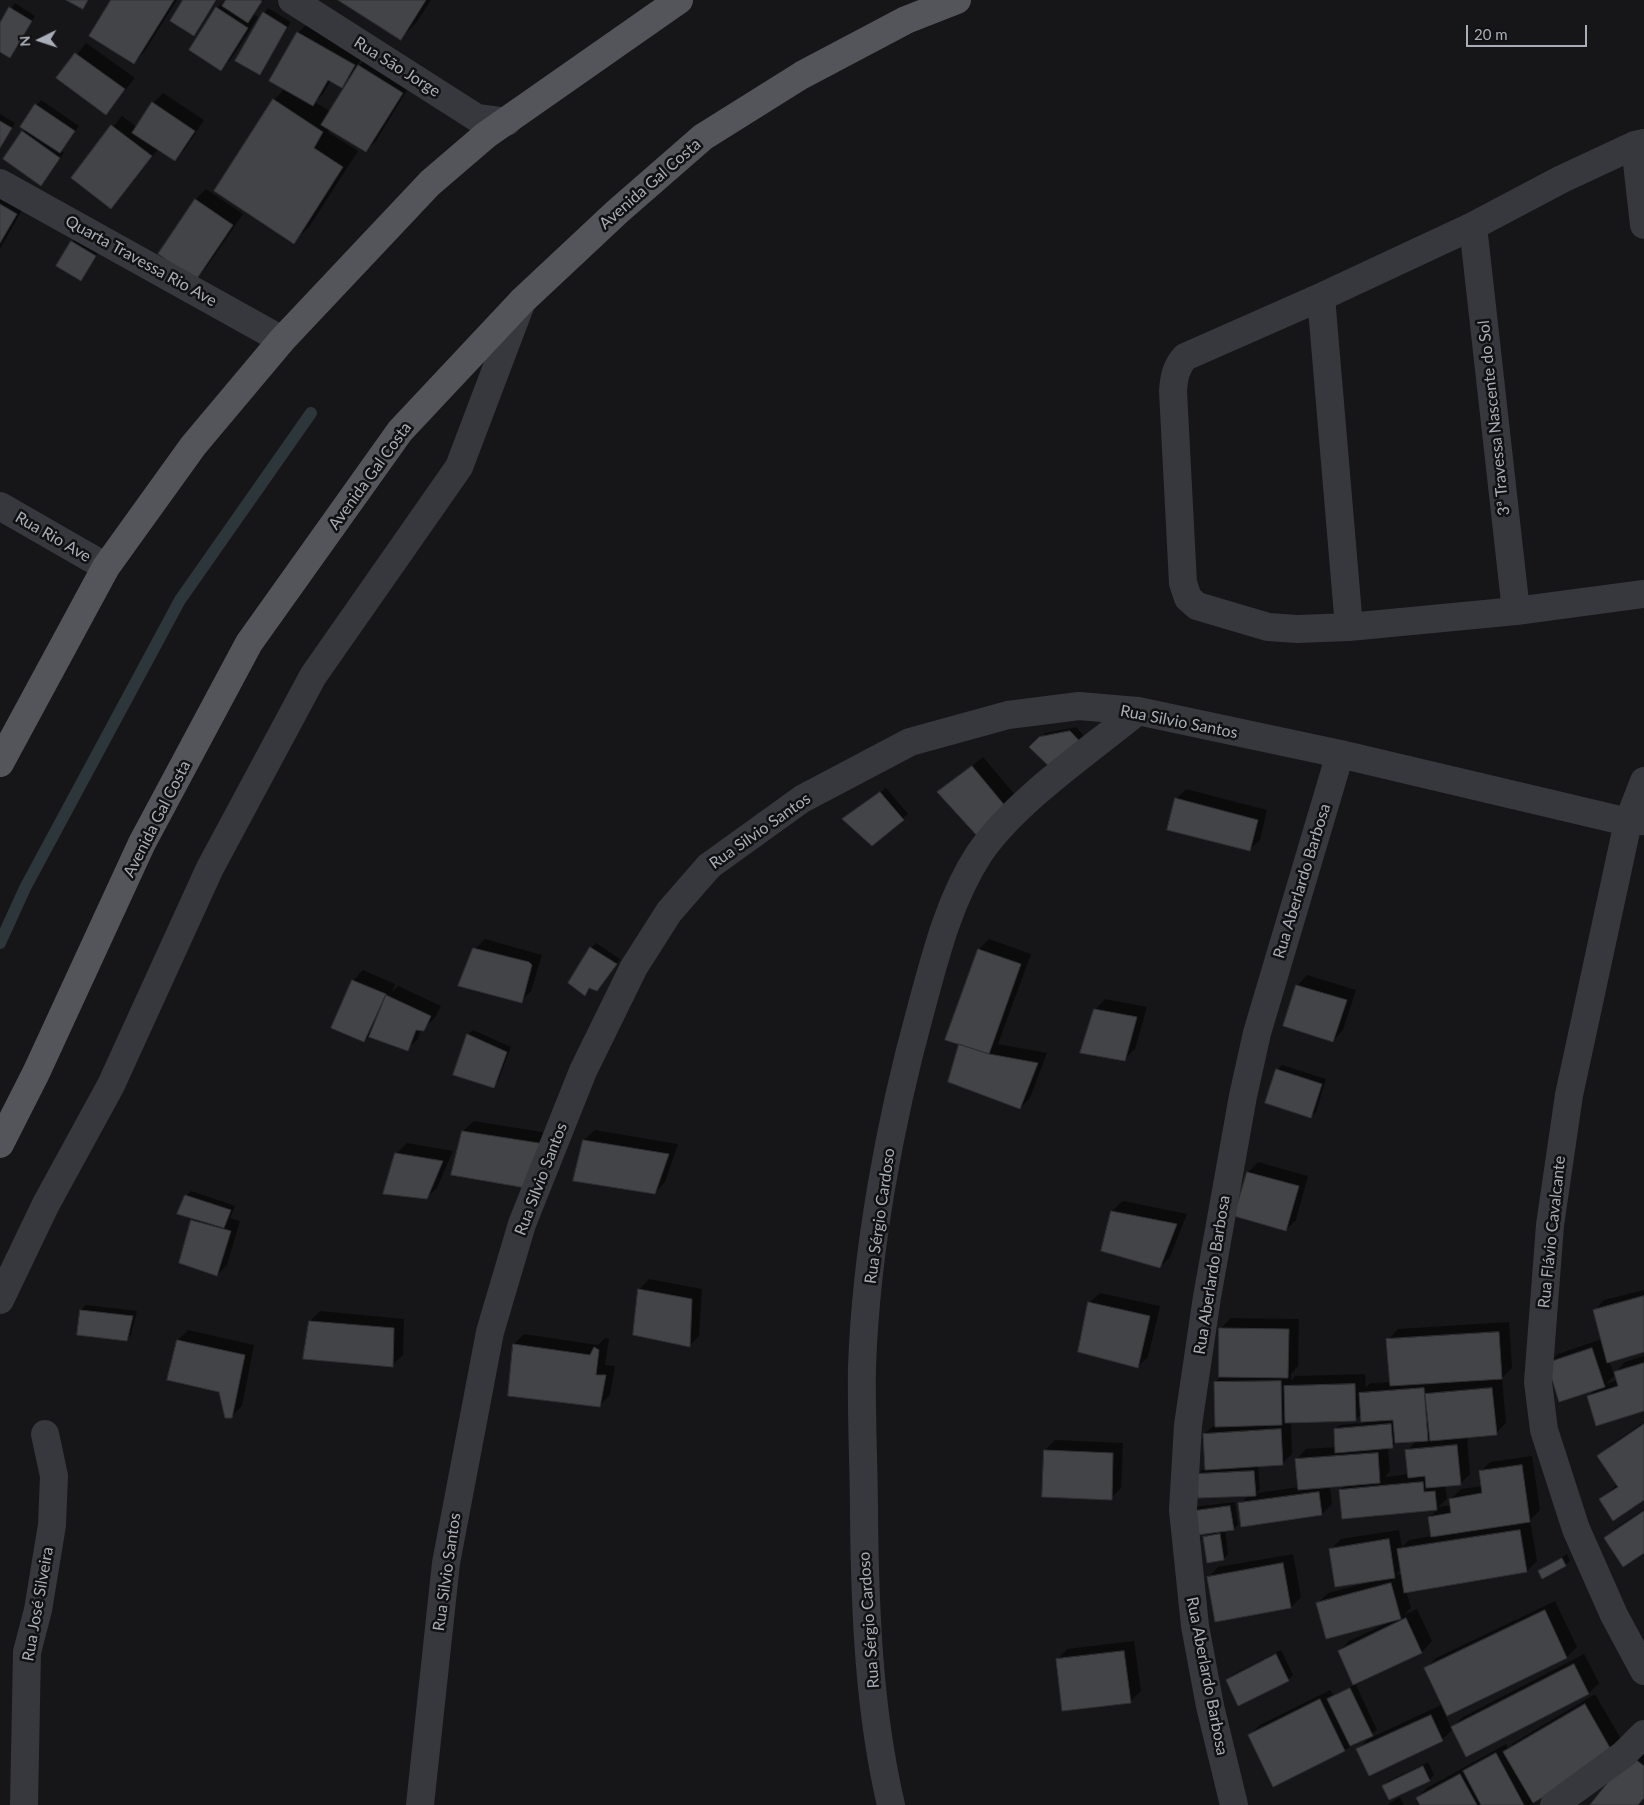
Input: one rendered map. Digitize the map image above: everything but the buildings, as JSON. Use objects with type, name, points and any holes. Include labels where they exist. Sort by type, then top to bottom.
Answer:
[{"type":"main road","points":[[0,763],[106,567],[192,446],[282,340],[430,183],[486,135],[679,0]]},
{"type":"main road","name":"Avenida Gal Costa","points":[[0,1144],[36,1073],[142,844],[249,644],[400,431],[522,301],[617,212],[703,137],[802,75],[906,20],[957,0]]},
{"type":"street","name":"Rua São Jorge","points":[[292,0],[477,118],[507,122]]},
{"type":"street","points":[[1644,225],[1640,144],[1562,178],[1472,226],[1185,357],[1174,375],[1173,391],[1183,584],[1188,598],[1197,606],[1268,627],[1297,629],[1348,627],[1516,611],[1644,594]]},
{"type":"street","name":"Quarta Travessa Rio Ave","points":[[0,183],[282,340]]},
{"type":"street","name":"3ª Travessa Nascente do Sol","points":[[1472,226],[1516,611]]},
{"type":"street","points":[[1321,296],[1348,627]]},
{"type":"street","points":[[0,1300],[46,1204],[111,1086],[210,868],[313,676],[459,466],[522,301]]},
{"type":"street","name":"Rua Rio Ave","points":[[0,506],[106,567]]},
{"type":"street","name":"Rua Silvio Santos","points":[[420,1805],[446,1563],[490,1332],[522,1224],[583,1071],[634,967],[668,912],[709,866],[802,799],[910,742],[1008,715],[1079,706],[1138,711],[1340,754],[1636,821]]},
{"type":"street","name":"Rua Sérgio Cardoso","points":[[891,1805],[879,1754],[865,1595],[862,1366],[874,1235],[905,1065],[936,956],[955,902],[979,854],[1018,808],[1138,711]]},
{"type":"street","name":"Rua Aberlardo Barbosa","points":[[1234,1805],[1210,1706],[1192,1607],[1183,1510],[1188,1425],[1210,1278],[1243,1096],[1257,1033],[1340,754]]},
{"type":"street","name":"Rua Flávio Cavalcante","points":[[1644,781],[1636,821],[1569,1094],[1550,1225],[1538,1382],[1544,1430],[1576,1529],[1614,1615],[1644,1671]]},
{"type":"street","name":"Rua José Silveira","points":[[24,1805],[27,1652],[38,1610],[52,1525],[54,1476],[45,1434]]},
{"type":"street","points":[[1554,1805],[1624,1754],[1644,1734]]},
{"type":"waterway","points":[[0,943],[25,888],[180,600],[311,413]]}]
